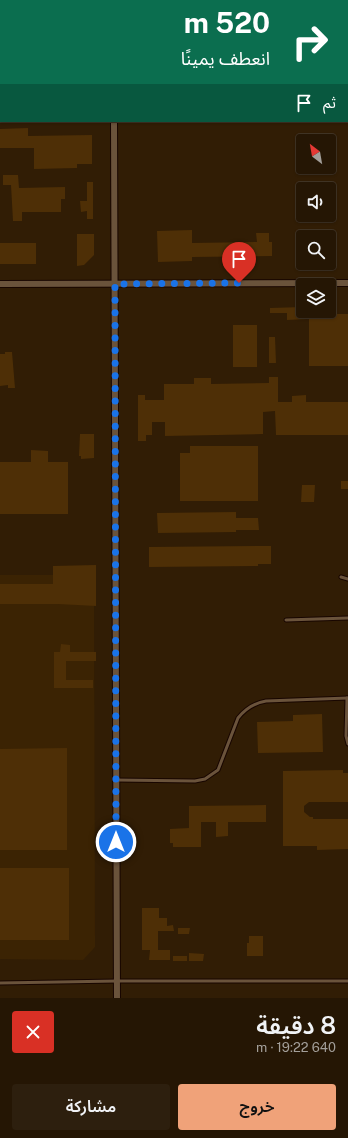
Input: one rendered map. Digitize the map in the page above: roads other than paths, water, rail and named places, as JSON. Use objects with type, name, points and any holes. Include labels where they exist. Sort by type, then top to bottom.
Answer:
[{"type":"street","points":[[114,122],[117,998]]},
{"type":"street","points":[[0,284],[348,282]]},
{"type":"lane","points":[[340,577],[348,579]]},
{"type":"lane","points":[[286,620],[348,618]]},
{"type":"lane","points":[[116,780],[195,781],[205,779],[218,770],[238,718],[253,705],[266,702],[347,698],[346,736],[348,744]]},
{"type":"lane","points":[[0,983],[117,981],[348,981]]}]
